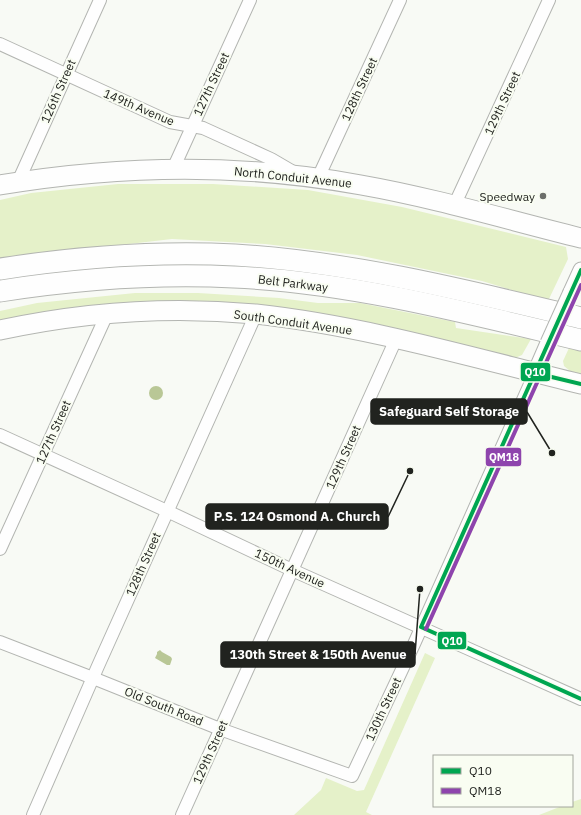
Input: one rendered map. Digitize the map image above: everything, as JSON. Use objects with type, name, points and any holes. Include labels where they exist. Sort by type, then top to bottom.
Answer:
[{"type":"highway","name":"Belt Parkway","points":[[0,269],[64,260],[146,254],[244,256],[303,262],[369,272],[463,290],[581,318]]},
{"type":"highway","name":"Belt Parkway","points":[[0,291],[74,281],[144,276],[194,275],[250,278],[361,292],[476,315],[581,340]]},
{"type":"main road","name":"North Conduit Avenue","points":[[9,184],[97,172],[173,169],[237,170],[309,177],[378,188],[581,238]]},
{"type":"main road","name":"South Conduit Avenue","points":[[0,330],[60,319],[107,314],[194,311],[256,314],[322,324],[396,339],[581,384]]},
{"type":"street","name":"126th Street","points":[[9,184],[65,74],[100,0]]},
{"type":"street","name":"127th Street","points":[[173,169],[250,0]]},
{"type":"street","name":"128th Street","points":[[309,177],[400,0]]},
{"type":"street","name":"129th Street","points":[[454,206],[549,0]]},
{"type":"street","name":"149th Avenue","points":[[0,44],[170,122],[204,128],[309,177]]},
{"type":"street","name":"130th Street","points":[[352,776],[421,627],[581,270]]},
{"type":"street","name":"127th Street","points":[[0,550],[107,314]]},
{"type":"street","name":"128th Street","points":[[33,815],[256,314]]},
{"type":"street","name":"129th Street","points":[[182,815],[396,339]]},
{"type":"street","name":"150th Avenue","points":[[0,435],[292,570],[581,699]]},
{"type":"street","name":"Old South Road","points":[[0,642],[220,729],[352,776]]},
{"type":"shaded area","points":[[118,184],[213,184],[308,190],[402,207],[566,247],[568,259],[548,301],[482,281],[357,255],[265,244],[172,239],[0,259],[0,200],[31,193]]},
{"type":"shaded area","points":[[135,293],[198,293],[279,298],[318,303],[360,303],[455,322],[456,328],[531,339],[522,355],[515,358],[345,318],[278,308],[138,304],[41,313],[0,321],[0,311],[37,303]]},
{"type":"shaded area","points":[[569,348],[581,351],[581,374],[570,371],[564,366],[563,361]]},
{"type":"shaded area","points":[[153,386],[159,386],[163,390],[163,396],[159,400],[153,400],[149,396],[149,390]]},
{"type":"shaded area","points":[[160,650],[171,657],[172,659],[170,665],[167,665],[155,658],[157,652]]},
{"type":"shaded area","points":[[425,653],[435,658],[366,812],[372,815],[294,815],[321,790],[326,778],[357,791],[364,790]]},
{"type":"shaded area","points":[[581,799],[581,815],[539,815],[559,807],[573,807],[573,802]]},
{"type":"transit line","name":"Q10","points":[[581,270],[421,627],[581,699]]},
{"type":"transit line","name":"QM18","points":[[426,629],[581,285]]},
{"type":"transit line","name":"Q10","points":[[535,373],[581,384]]},
{"type":"place","name":"Speedway","points":[[543,196]]},
{"type":"place","name":"Safeguard Self Storage","points":[[552,453]]},
{"type":"place","name":"P.S. 124 Osmond A. Church","points":[[410,471]]},
{"type":"place","name":"130th Street & 150th Avenue","points":[[420,589]]}]
